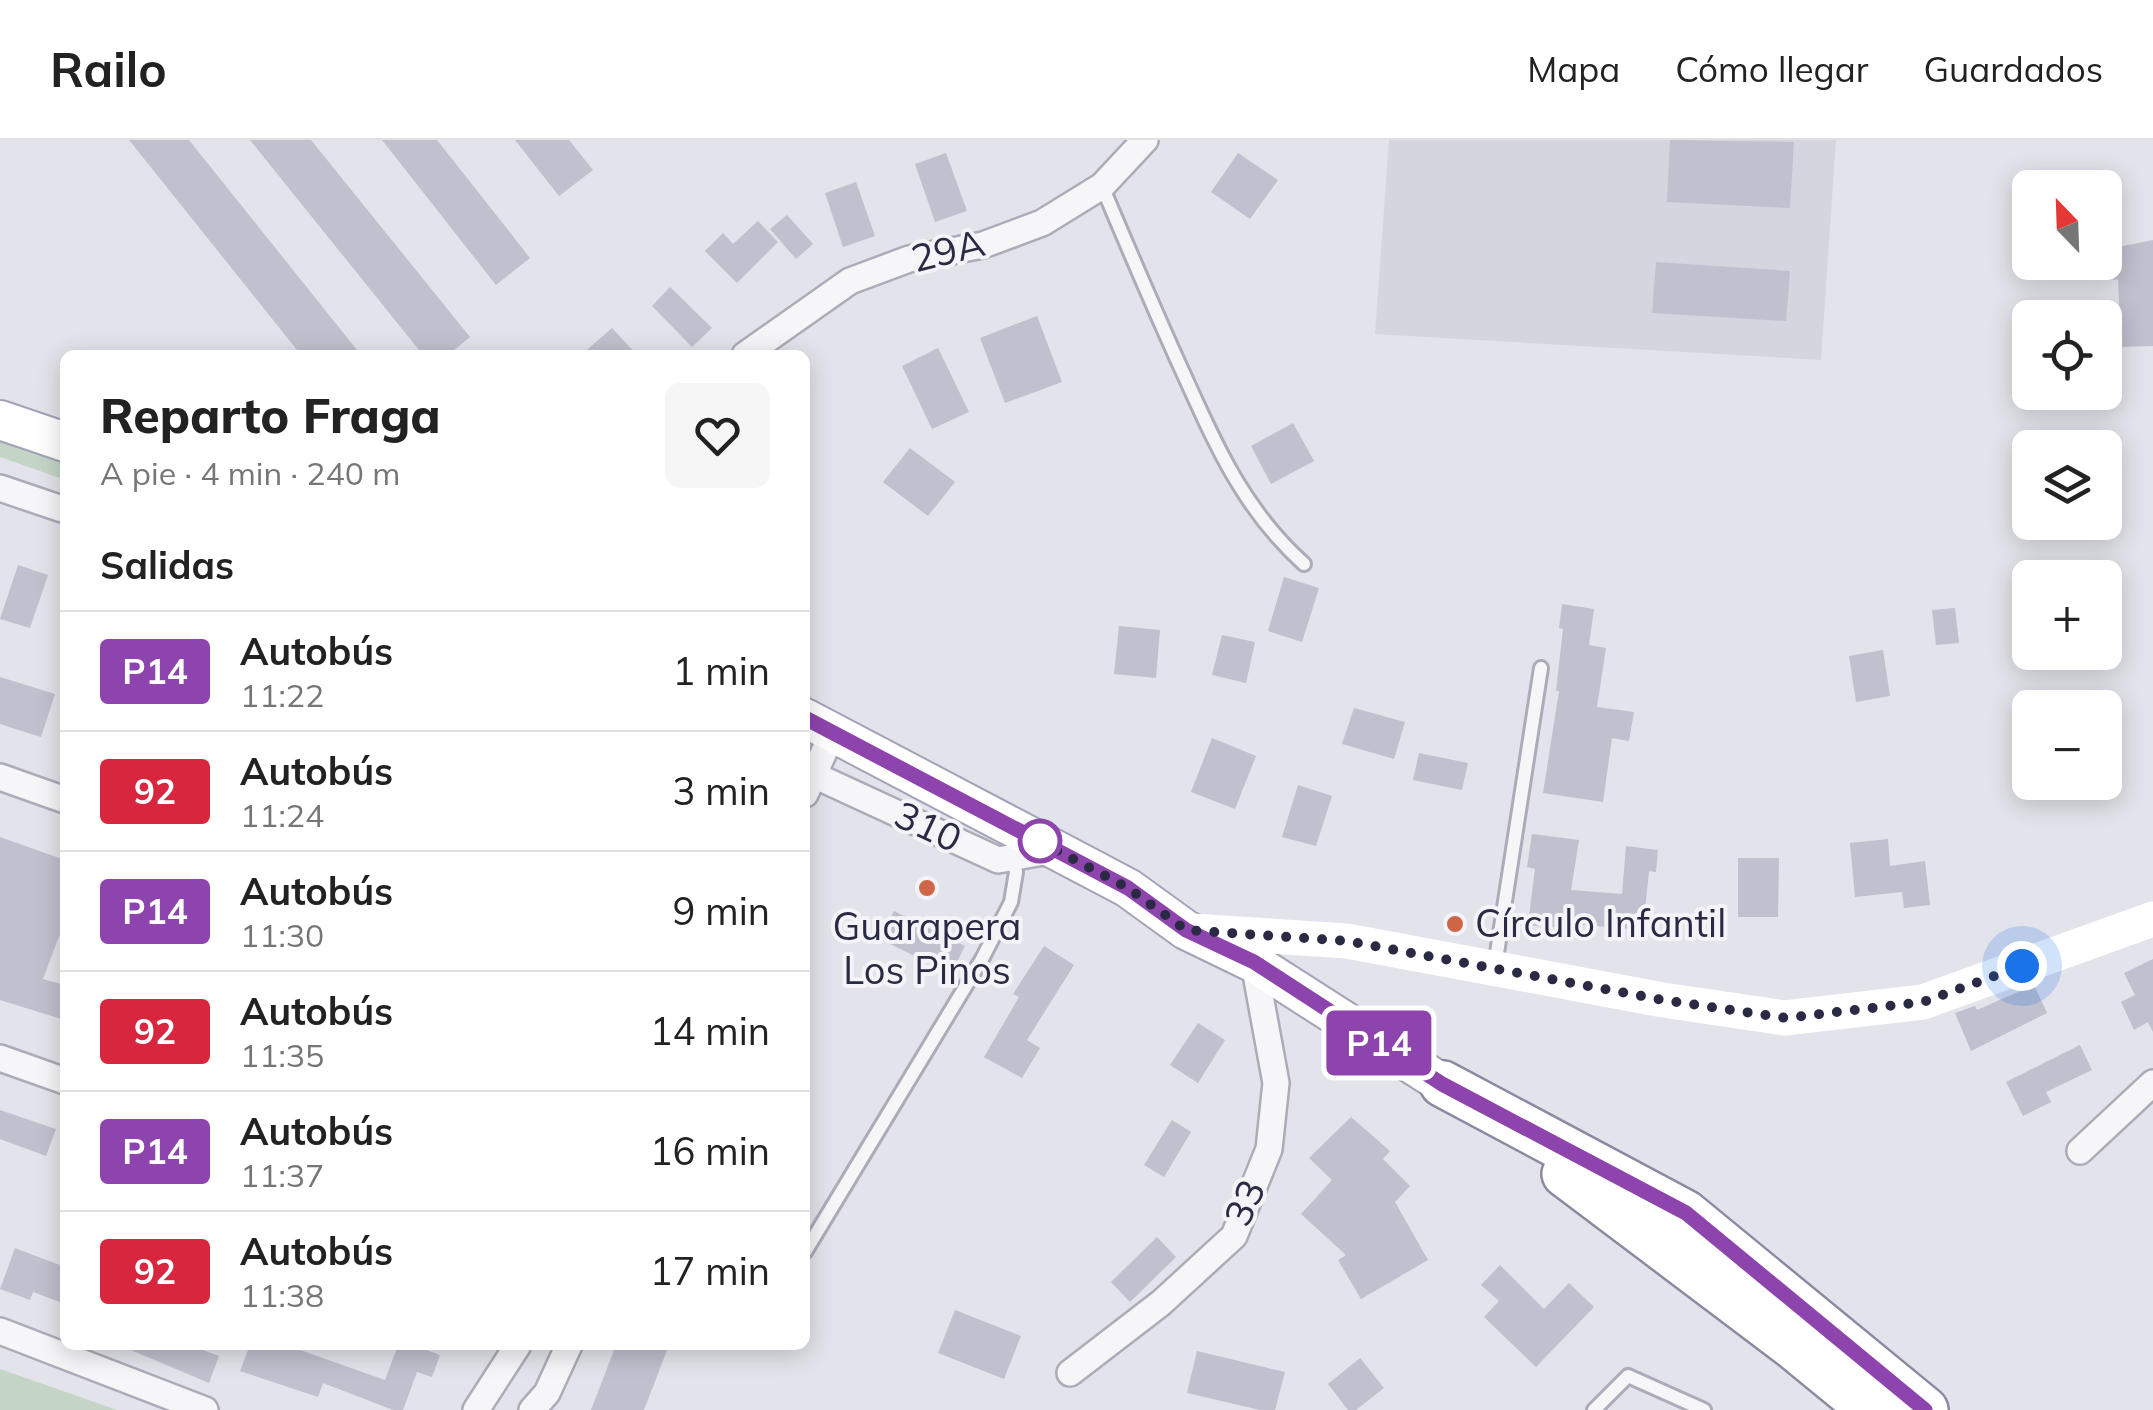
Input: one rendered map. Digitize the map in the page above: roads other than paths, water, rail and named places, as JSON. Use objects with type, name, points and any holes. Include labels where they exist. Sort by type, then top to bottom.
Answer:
[{"type":"highway","points":[[1442,1084],[1793,1346],[1871,1410]]},
{"type":"highway","points":[[1442,1084],[1686,1213],[1925,1410]]},
{"type":"highway","points":[[1793,1346],[1846,1410]]},
{"type":"main road","points":[[0,420],[60,440]]},
{"type":"main road","points":[[819,725],[1128,888],[1186,930],[1254,962],[1442,1084]]},
{"type":"street","name":"29A","points":[[752,350],[850,281],[909,259],[982,245],[1042,223],[1102,186],[1145,140]]},
{"type":"street","points":[[0,488],[60,508]]},
{"type":"street","points":[[810,769],[819,725]]},
{"type":"street","points":[[0,777],[60,798]]},
{"type":"street","name":"310","points":[[810,780],[998,860],[1056,850]]},
{"type":"street","points":[[1186,930],[1347,941],[1786,1018],[1923,1002],[2153,918]]},
{"type":"street","name":"33","points":[[1070,1373],[1161,1304],[1234,1236],[1269,1149],[1276,1083],[1254,962]]},
{"type":"street","points":[[0,1058],[60,1079]]},
{"type":"street","points":[[2080,1151],[2153,1083]]},
{"type":"street","points":[[0,1331],[205,1410]]},
{"type":"street","points":[[476,1410],[515,1350]]},
{"type":"street","points":[[532,1410],[547,1393],[567,1350]]},
{"type":"lane","points":[[1102,186],[1220,455],[1258,518],[1304,564]]},
{"type":"lane","points":[[1495,968],[1541,668]]},
{"type":"lane","points":[[810,1244],[982,958],[1011,902],[1016,872],[1012,856]]},
{"type":"lane","points":[[1594,1410],[1628,1376],[1704,1410]]},
{"type":"place","name":"Guarapera Los Pinos","points":[[927,888]]},
{"type":"place","name":"Círculo Infantil","points":[[1455,924]]}]
